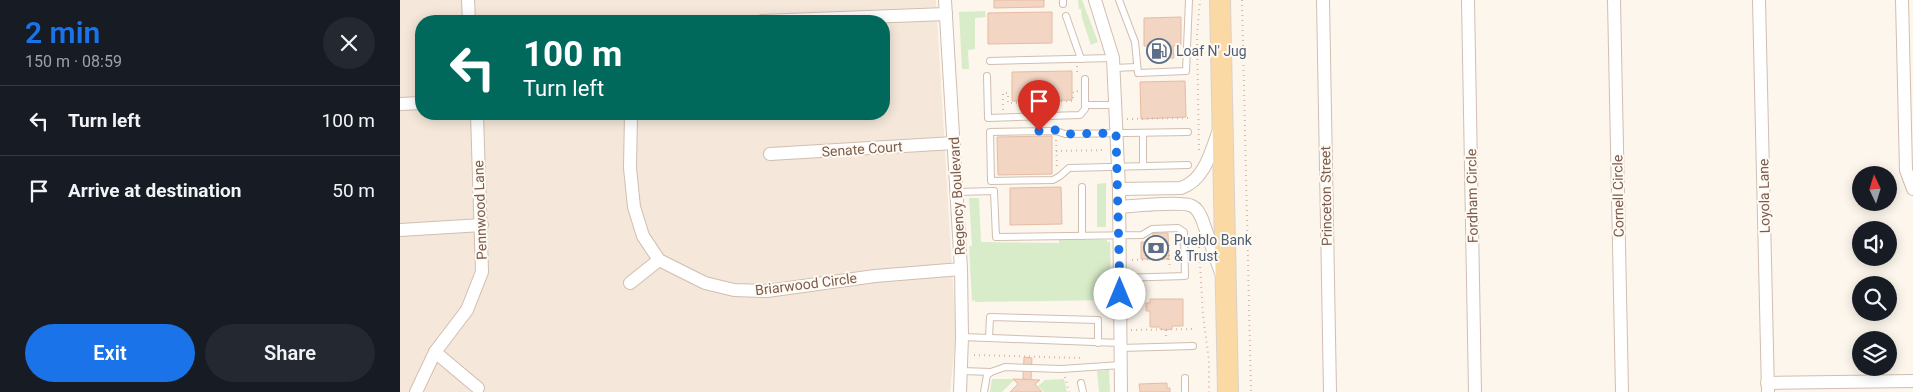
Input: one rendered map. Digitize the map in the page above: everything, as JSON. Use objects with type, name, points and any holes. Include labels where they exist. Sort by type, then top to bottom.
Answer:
[{"type":"main road","points":[[1220,0],[1228,392]]},
{"type":"street","points":[[468,0],[469,15]]},
{"type":"street","name":"Regency Boulevard","points":[[945,0],[961,269],[962,371],[960,392]]},
{"type":"street","points":[[1096,0],[1114,63],[1115,105],[1122,133],[1118,167],[1120,235],[1125,278],[1120,346],[1121,392]]},
{"type":"street","name":"Princeton Street","points":[[1322,0],[1330,392]]},
{"type":"street","name":"Fordham Circle","points":[[1468,0],[1475,392]]},
{"type":"street","name":"Cornell Circle","points":[[1614,0],[1622,392]]},
{"type":"street","name":"Loyola Lane","points":[[1760,0],[1768,388]]},
{"type":"street","points":[[1902,0],[1906,170],[1913,189]]},
{"type":"street","points":[[890,16],[946,14]]},
{"type":"street","points":[[400,104],[415,103]]},
{"type":"street","name":"Pennwood Lane","points":[[416,392],[434,352],[467,310],[482,272],[477,120]]},
{"type":"street","name":"Briarwood Circle","points":[[631,120],[630,168],[634,207],[643,236],[659,260],[705,283],[734,290],[767,291],[876,276],[961,269]]},
{"type":"street","points":[[1119,189],[1182,188],[1195,181],[1206,164],[1223,121]]},
{"type":"street","name":"Senate Court","points":[[770,154],[954,143]]},
{"type":"street","points":[[1119,207],[1182,204],[1198,210],[1226,289]]},
{"type":"street","points":[[400,230],[482,225]]},
{"type":"street","points":[[630,282],[659,260]]},
{"type":"street","points":[[434,352],[478,388]]},
{"type":"street","points":[[1768,388],[1913,381]]},
{"type":"lane","points":[[1120,0],[1135,42],[1138,73],[1186,71],[1189,0]]},
{"type":"lane","points":[[1066,16],[1081,59]]},
{"type":"lane","points":[[990,60],[1081,59],[1138,67]]},
{"type":"lane","points":[[987,76],[988,118],[1076,116],[1084,113],[1086,105],[1085,79]]},
{"type":"lane","points":[[1086,105],[1115,105]]},
{"type":"lane","points":[[1188,132],[1065,134],[1056,130],[990,132],[991,181],[1057,178],[1069,168],[1188,165]]},
{"type":"lane","points":[[1143,133],[1143,166]]},
{"type":"lane","points":[[1082,187],[1082,236]]},
{"type":"lane","points":[[957,192],[994,191],[996,237],[1142,235],[1152,229],[1178,228],[1182,230],[1185,235],[1185,276],[1125,278]]},
{"type":"lane","points":[[989,338],[990,317],[1098,320],[1098,343]]},
{"type":"lane","points":[[962,337],[1098,343],[1120,346],[1193,346]]},
{"type":"lane","points":[[962,371],[991,372],[1005,367],[1061,369],[1120,365]]},
{"type":"lane","points":[[984,392],[987,375],[991,372]]},
{"type":"lane","points":[[1185,378],[1185,392]]},
{"type":"lane","points":[[1081,383],[1083,392]]},
{"type":"path","points":[[1199,159],[1197,36],[1200,0]]},
{"type":"path","points":[[1242,0],[1251,392]]},
{"type":"path","points":[[1003,103],[1073,101],[1073,92],[1078,92],[1077,66]]},
{"type":"path","points":[[1003,118],[1003,92],[1008,92],[1008,103]]},
{"type":"path","points":[[1122,133],[1126,119],[1191,118]]},
{"type":"path","points":[[1056,130],[1057,178]]},
{"type":"path","points":[[1056,151],[1107,150]]},
{"type":"path","points":[[1125,278],[1129,260],[1170,259],[1169,243]]},
{"type":"path","points":[[1199,245],[1203,315],[1209,361],[1209,392]]},
{"type":"path","points":[[1130,322],[1130,330],[1195,329]]},
{"type":"path","points":[[974,355],[1083,358]]},
{"type":"shaded area","points":[[400,0],[936,0],[956,335],[950,392],[400,392]]},
{"type":"green space","points":[[1078,0],[1082,0],[1098,42],[1091,45],[1081,9],[1079,9]]},
{"type":"green space","points":[[985,11],[986,17],[975,18],[975,49],[968,50],[969,69],[962,69],[959,12]]},
{"type":"green space","points":[[1106,183],[1106,227],[1097,227],[1097,184]]},
{"type":"green space","points":[[969,198],[979,198],[981,242],[1059,243],[1059,240],[1107,240],[1107,242],[1110,242],[1111,300],[972,301],[969,246],[972,246]]},
{"type":"green space","points":[[1109,370],[1110,392],[1099,392],[1097,371]]},
{"type":"green space","points":[[992,379],[1014,380],[1002,392],[990,392]]},
{"type":"green space","points":[[1064,379],[1067,392],[1044,392],[1038,386],[1045,380]]},
{"type":"building","points":[[994,0],[1044,0],[1044,7],[994,8]]},
{"type":"building","points":[[1052,12],[1052,43],[988,44],[988,13]]},
{"type":"building","points":[[1181,17],[1181,45],[1173,46],[1174,58],[1152,58],[1152,46],[1144,46],[1144,18]]},
{"type":"building","points":[[1072,71],[1072,100],[1031,101],[1031,104],[1022,104],[1022,101],[1012,101],[1012,72]]},
{"type":"building","points":[[1185,81],[1186,117],[1141,119],[1140,82]]},
{"type":"building","points":[[1052,136],[1052,174],[998,175],[997,137]]},
{"type":"building","points":[[1061,187],[1062,224],[1010,225],[1010,188]]},
{"type":"building","points":[[1153,233],[1168,233],[1169,259],[1141,259],[1141,242],[1153,242]]},
{"type":"building","points":[[1150,299],[1183,299],[1183,326],[1172,326],[1172,329],[1166,330],[1160,329],[1160,327],[1150,327],[1150,311],[1146,311],[1146,303],[1150,303]]},
{"type":"building","points":[[1024,357],[1032,358],[1031,380],[1023,379]]},
{"type":"building","points":[[1013,379],[1040,380],[1035,384],[1042,392],[1010,392],[1018,384]]},
{"type":"building","points":[[1167,383],[1167,388],[1170,388],[1170,392],[1140,392],[1139,384]]},
{"type":"place","name":"Loaf N' Jug","points":[[1159,51]]},
{"type":"place","name":"Pueblo Bank & Trust","points":[[1156,248]]},
{"type":"route","points":[[1039,131],[1056,130],[1065,134],[1116,133],[1119,189],[1120,294]]}]
